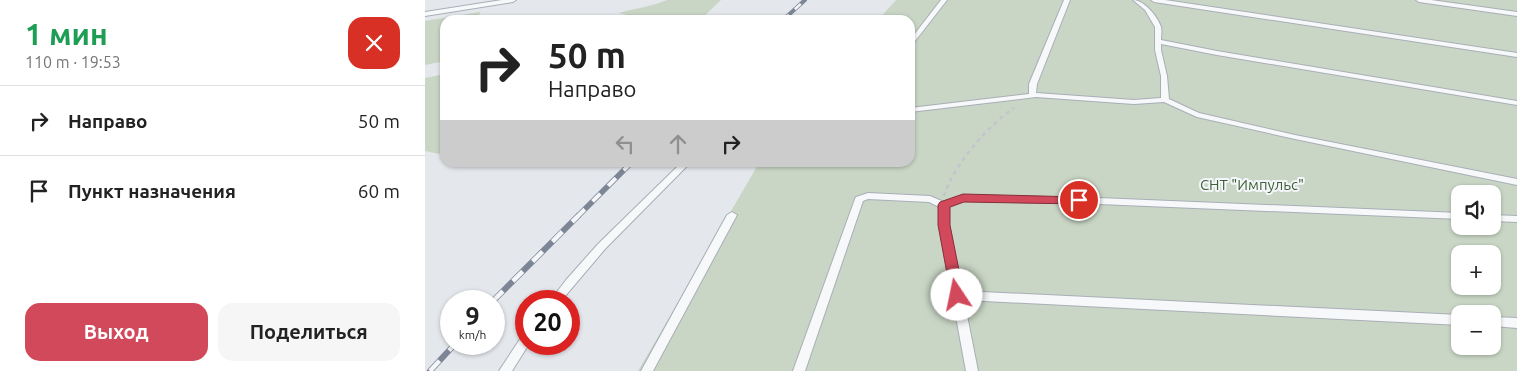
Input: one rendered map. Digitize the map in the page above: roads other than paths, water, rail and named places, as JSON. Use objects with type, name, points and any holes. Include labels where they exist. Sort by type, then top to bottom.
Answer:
[{"type":"lane","points":[[425,14],[513,0]]},
{"type":"lane","points":[[915,38],[944,0]]},
{"type":"lane","points":[[1032,96],[1033,84],[1067,0]]},
{"type":"lane","points":[[1136,0],[1147,9],[1158,27],[1158,50],[1164,76],[1165,100]]},
{"type":"lane","points":[[1154,0],[1517,55]]},
{"type":"lane","points":[[1419,0],[1517,14]]},
{"type":"lane","points":[[1158,41],[1217,53],[1517,103]]},
{"type":"lane","points":[[915,109],[1032,96],[1133,102],[1165,100],[1197,115],[1517,182]]},
{"type":"lane","points":[[563,290],[577,272],[618,229],[682,167]]},
{"type":"lane","points":[[799,371],[859,199],[868,196],[930,200],[944,205],[963,198],[1089,201],[1451,216]]},
{"type":"lane","points":[[944,205],[944,225],[972,371]]},
{"type":"lane","points":[[647,371],[732,214]]},
{"type":"lane","points":[[1501,218],[1517,219]]},
{"type":"lane","points":[[957,295],[1451,320]]},
{"type":"lane","points":[[1501,322],[1517,323]]},
{"type":"lane","points":[[505,371],[516,355]]},
{"type":"railway","points":[[788,15],[805,0]]},
{"type":"railway","points":[[504,290],[627,167]]},
{"type":"railway","points":[[430,371],[445,355]]},
{"type":"park label","name":"СНТ \"Импульс\"","points":[[1252,185]]}]
